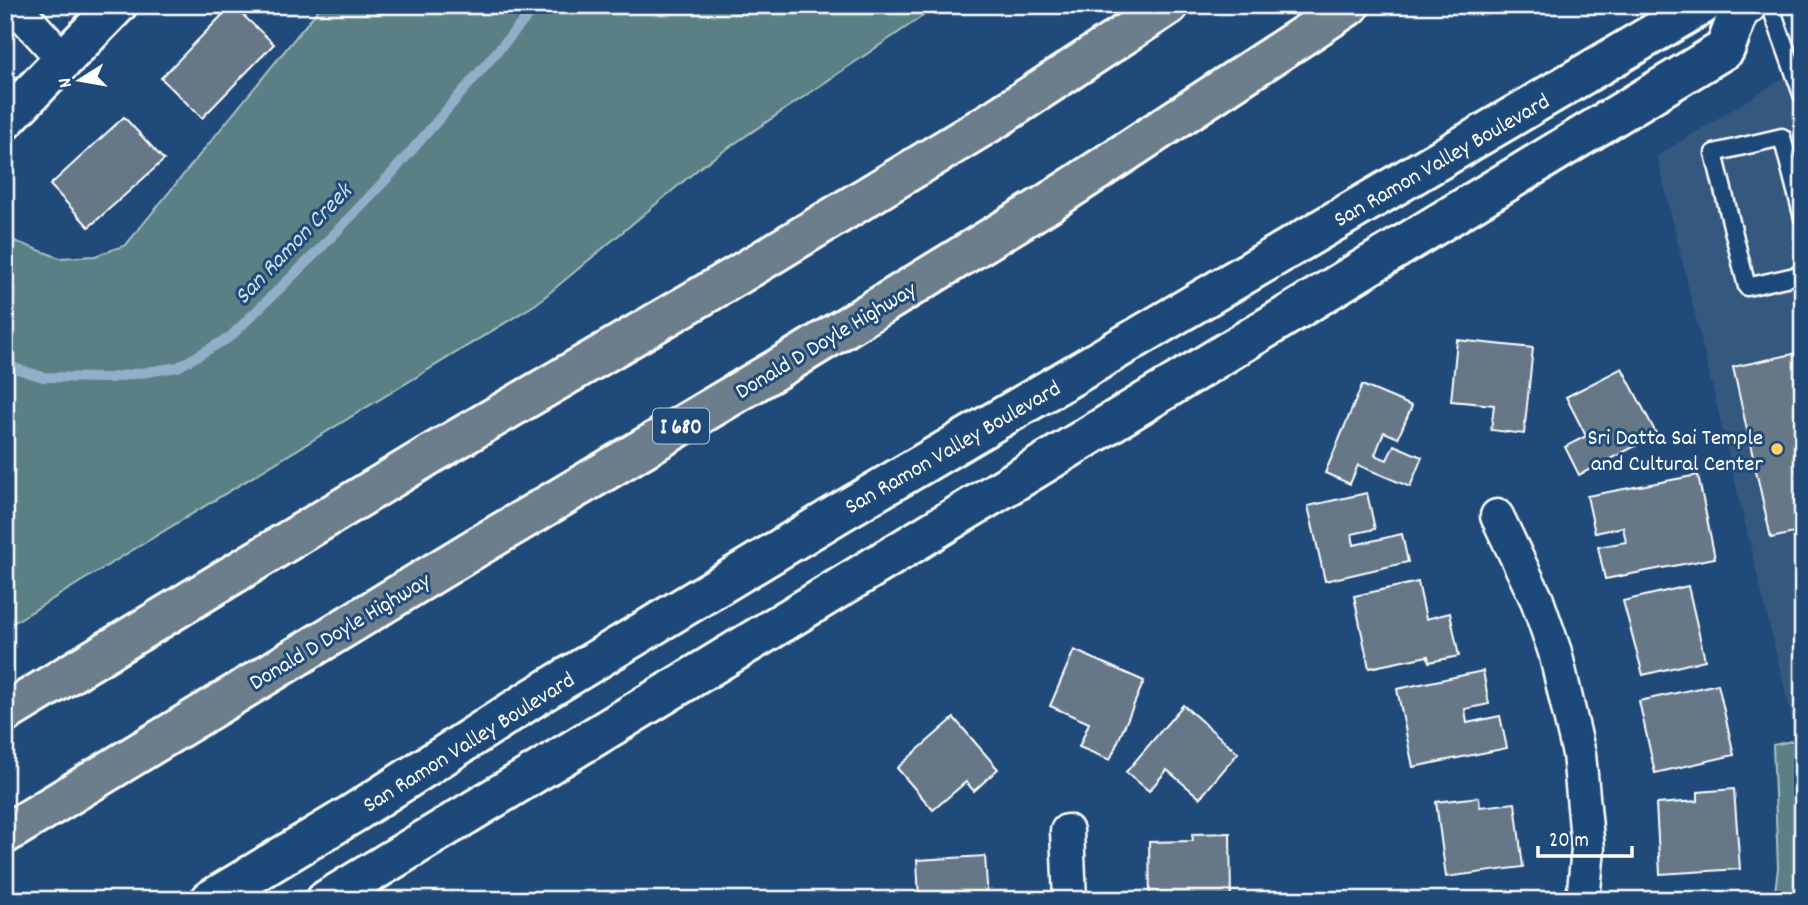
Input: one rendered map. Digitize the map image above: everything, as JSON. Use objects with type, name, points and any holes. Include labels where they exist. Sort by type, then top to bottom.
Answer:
[{"type":"highway","points":[[5,713],[428,456],[856,204],[997,118],[1168,5]]},
{"type":"highway","name":"Donald D Doyle Highway","points":[[5,834],[1022,220],[1350,5]]},
{"type":"main road","points":[[5,120],[117,5]]},
{"type":"main road","name":"San Ramon Valley Boulevard","points":[[210,900],[354,813],[533,698],[841,512],[1702,5]]},
{"type":"main road","points":[[326,900],[1725,49],[1746,7]]},
{"type":"street","points":[[14,5],[63,59]]},
{"type":"street","points":[[1497,516],[1537,600],[1555,652],[1579,754],[1588,849],[1583,900]]},
{"type":"street","points":[[1067,831],[1070,900]]},
{"type":"lane","points":[[1746,7],[1803,97]]},
{"type":"lane","points":[[1803,218],[1782,137],[1714,153],[1747,287],[1803,274]]},
{"type":"shaded area","points":[[1803,66],[1803,766],[1657,156]]},
{"type":"green space","points":[[322,5],[939,5],[703,165],[536,304],[5,628],[5,235],[9,239],[60,258],[95,256],[126,245]]},
{"type":"green space","points":[[1796,740],[1803,766],[1803,900],[1774,900],[1778,867],[1773,745]]},
{"type":"building","points":[[232,5],[274,44],[202,118],[161,78]]},
{"type":"building","points":[[124,117],[164,160],[89,227],[50,185]]},
{"type":"building","points":[[1457,340],[1533,348],[1524,434],[1491,430],[1494,405],[1451,401]]},
{"type":"building","name":"Sri Datta Sai Temple and Cultural Center","points":[[1803,352],[1803,531],[1771,538],[1733,367]]},
{"type":"building","points":[[1622,368],[1657,435],[1579,475],[1565,447],[1586,436],[1566,397]]},
{"type":"building","points":[[1362,385],[1412,406],[1398,438],[1384,432],[1375,455],[1387,460],[1394,445],[1422,457],[1410,487],[1358,465],[1350,484],[1325,473]]},
{"type":"building","points":[[1698,475],[1715,558],[1605,579],[1598,547],[1626,542],[1623,527],[1595,533],[1587,496]]},
{"type":"building","points":[[1367,493],[1375,529],[1352,534],[1354,545],[1402,534],[1408,562],[1325,581],[1308,506]]},
{"type":"building","points":[[1418,582],[1426,619],[1450,613],[1459,656],[1429,662],[1428,656],[1369,668],[1354,596]]},
{"type":"building","points":[[1688,586],[1705,660],[1643,675],[1623,601]]},
{"type":"building","points":[[1074,650],[1144,681],[1110,760],[1079,747],[1089,723],[1050,706]]},
{"type":"building","points":[[1483,671],[1489,704],[1465,709],[1467,723],[1500,716],[1507,748],[1413,767],[1397,689]]},
{"type":"building","points":[[1718,684],[1734,755],[1655,773],[1639,701]]},
{"type":"building","points":[[1183,705],[1238,753],[1200,798],[1167,770],[1149,791],[1126,772]]},
{"type":"building","points":[[954,718],[998,769],[974,791],[966,782],[933,810],[897,768]]},
{"type":"building","points":[[1734,789],[1740,869],[1660,874],[1656,804],[1698,801],[1698,792]]},
{"type":"building","points":[[1479,797],[1480,807],[1515,803],[1523,867],[1446,877],[1436,802]]},
{"type":"building","points":[[1230,833],[1231,900],[1150,900],[1149,842],[1193,841],[1192,834]]},
{"type":"building","points":[[985,856],[988,900],[919,900],[917,860]]},
{"type":"waterway","name":"San Ramon Creek","points":[[5,365],[43,377],[109,378],[178,367],[230,337],[318,251],[393,172],[527,17],[543,5]]},
{"type":"place","name":"Sri Datta Sai Temple and Cultural Center","points":[[1777,449]]}]
